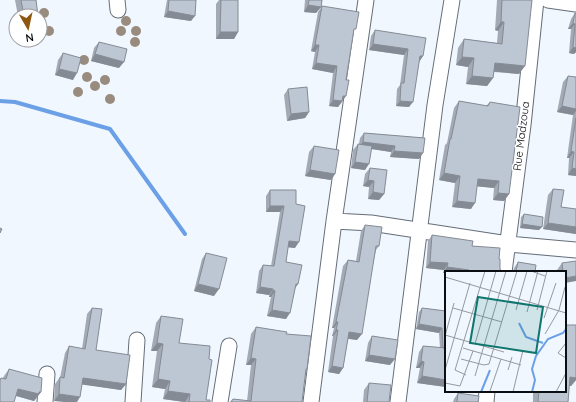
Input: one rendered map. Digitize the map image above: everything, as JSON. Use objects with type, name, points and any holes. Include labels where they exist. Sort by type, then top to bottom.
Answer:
[{"type":"street","points":[[311,402],[334,221],[366,0]]},
{"type":"street","points":[[398,402],[419,231],[452,0]]},
{"type":"street","name":"Rue Madzoua","points":[[504,271],[523,125],[536,0]]},
{"type":"street","points":[[548,0],[576,4]]},
{"type":"street","points":[[334,221],[372,223],[508,244],[576,250]]},
{"type":"street","points":[[133,402],[137,340]]},
{"type":"street","points":[[220,402],[229,346]]},
{"type":"street","points":[[45,402],[47,374]]},
{"type":"street","points":[[486,402],[487,392]]},
{"type":"building","points":[[21,0],[36,0],[37,8],[22,8]]},
{"type":"building","points":[[169,0],[196,0],[195,16],[168,11]]},
{"type":"building","points":[[221,0],[238,0],[238,32],[220,32]]},
{"type":"building","points":[[309,0],[322,0],[321,7],[308,5]]},
{"type":"building","points":[[502,0],[532,0],[525,66],[495,63],[493,78],[472,76],[474,58],[462,57],[464,39],[502,44],[504,22],[501,22]]},
{"type":"building","points":[[322,6],[359,12],[356,29],[354,29],[346,80],[349,80],[346,96],[343,96],[342,101],[333,100],[337,66],[316,63],[319,45],[315,45]]},
{"type":"building","points":[[575,13],[576,48],[573,47],[575,24],[573,23]]},
{"type":"building","points":[[375,30],[426,38],[423,56],[420,56],[413,102],[400,101],[401,83],[404,83],[408,49],[373,44]]},
{"type":"building","points":[[99,42],[127,49],[124,62],[95,54]]},
{"type":"building","points":[[63,53],[81,58],[77,73],[59,69]]},
{"type":"building","points":[[568,76],[576,77],[576,109],[562,106]]},
{"type":"building","points":[[307,87],[309,112],[291,114],[288,89]]},
{"type":"building","points":[[459,101],[488,106],[490,102],[520,107],[509,194],[498,193],[499,181],[478,179],[475,203],[457,201],[460,176],[444,173]]},
{"type":"building","points":[[576,118],[576,169],[572,168],[574,152],[571,151]]},
{"type":"building","points":[[364,133],[425,138],[423,153],[394,151],[395,146],[363,142]]},
{"type":"building","points":[[358,144],[372,146],[369,164],[355,162]]},
{"type":"building","points":[[314,146],[339,150],[335,174],[310,170]]},
{"type":"building","points":[[370,168],[387,170],[384,194],[373,192],[374,181],[368,180]]},
{"type":"building","points":[[553,189],[564,190],[561,207],[576,209],[576,227],[548,223]]},
{"type":"building","points":[[270,190],[296,190],[296,204],[305,206],[299,242],[289,241],[286,262],[302,265],[298,284],[296,284],[290,313],[272,310],[275,291],[273,289],[260,287],[263,265],[274,266],[284,206],[270,206]]},
{"type":"building","points":[[524,214],[543,217],[542,227],[522,224]]},
{"type":"building","points":[[365,225],[382,227],[379,246],[376,246],[362,334],[349,332],[343,368],[332,366],[338,330],[336,330],[338,322],[336,322],[348,260],[359,262]]},
{"type":"building","points":[[432,235],[473,241],[472,246],[500,248],[499,259],[501,271],[469,271],[447,267],[448,263],[430,262]]},
{"type":"building","points":[[206,253],[227,258],[219,289],[198,284]]},
{"type":"building","points":[[576,261],[576,276],[566,278],[566,271],[563,271],[562,263]]},
{"type":"building","points":[[518,262],[536,265],[535,271],[516,271]]},
{"type":"building","points":[[92,308],[102,309],[96,350],[130,355],[126,384],[83,378],[80,397],[59,394],[60,377],[64,378],[69,346],[85,349]]},
{"type":"building","points":[[422,308],[445,311],[445,348],[443,348],[442,328],[419,324]]},
{"type":"building","points":[[161,316],[183,319],[179,343],[210,346],[209,359],[212,360],[206,400],[210,400],[210,402],[189,402],[190,394],[168,391],[170,381],[158,379],[163,344],[157,343]]},
{"type":"building","points":[[566,325],[576,325],[576,378],[570,377],[568,402],[538,402],[539,392],[566,392]]},
{"type":"building","points":[[256,327],[287,332],[286,334],[311,336],[302,402],[231,402],[233,399],[251,401],[256,359],[251,358]]},
{"type":"building","points":[[372,336],[398,340],[395,359],[369,355]]},
{"type":"building","points":[[423,346],[445,348],[445,380],[422,376],[424,362],[421,361]]},
{"type":"building","points":[[9,369],[42,378],[41,392],[39,392],[39,394],[18,389],[14,402],[0,402],[0,380],[1,378],[6,379]]},
{"type":"building","points":[[369,383],[391,385],[389,402],[367,402]]},
{"type":"building","points":[[458,393],[479,396],[478,402],[457,402]]},
{"type":"waterway","points":[[0,101],[15,102],[110,129],[185,234]]}]
